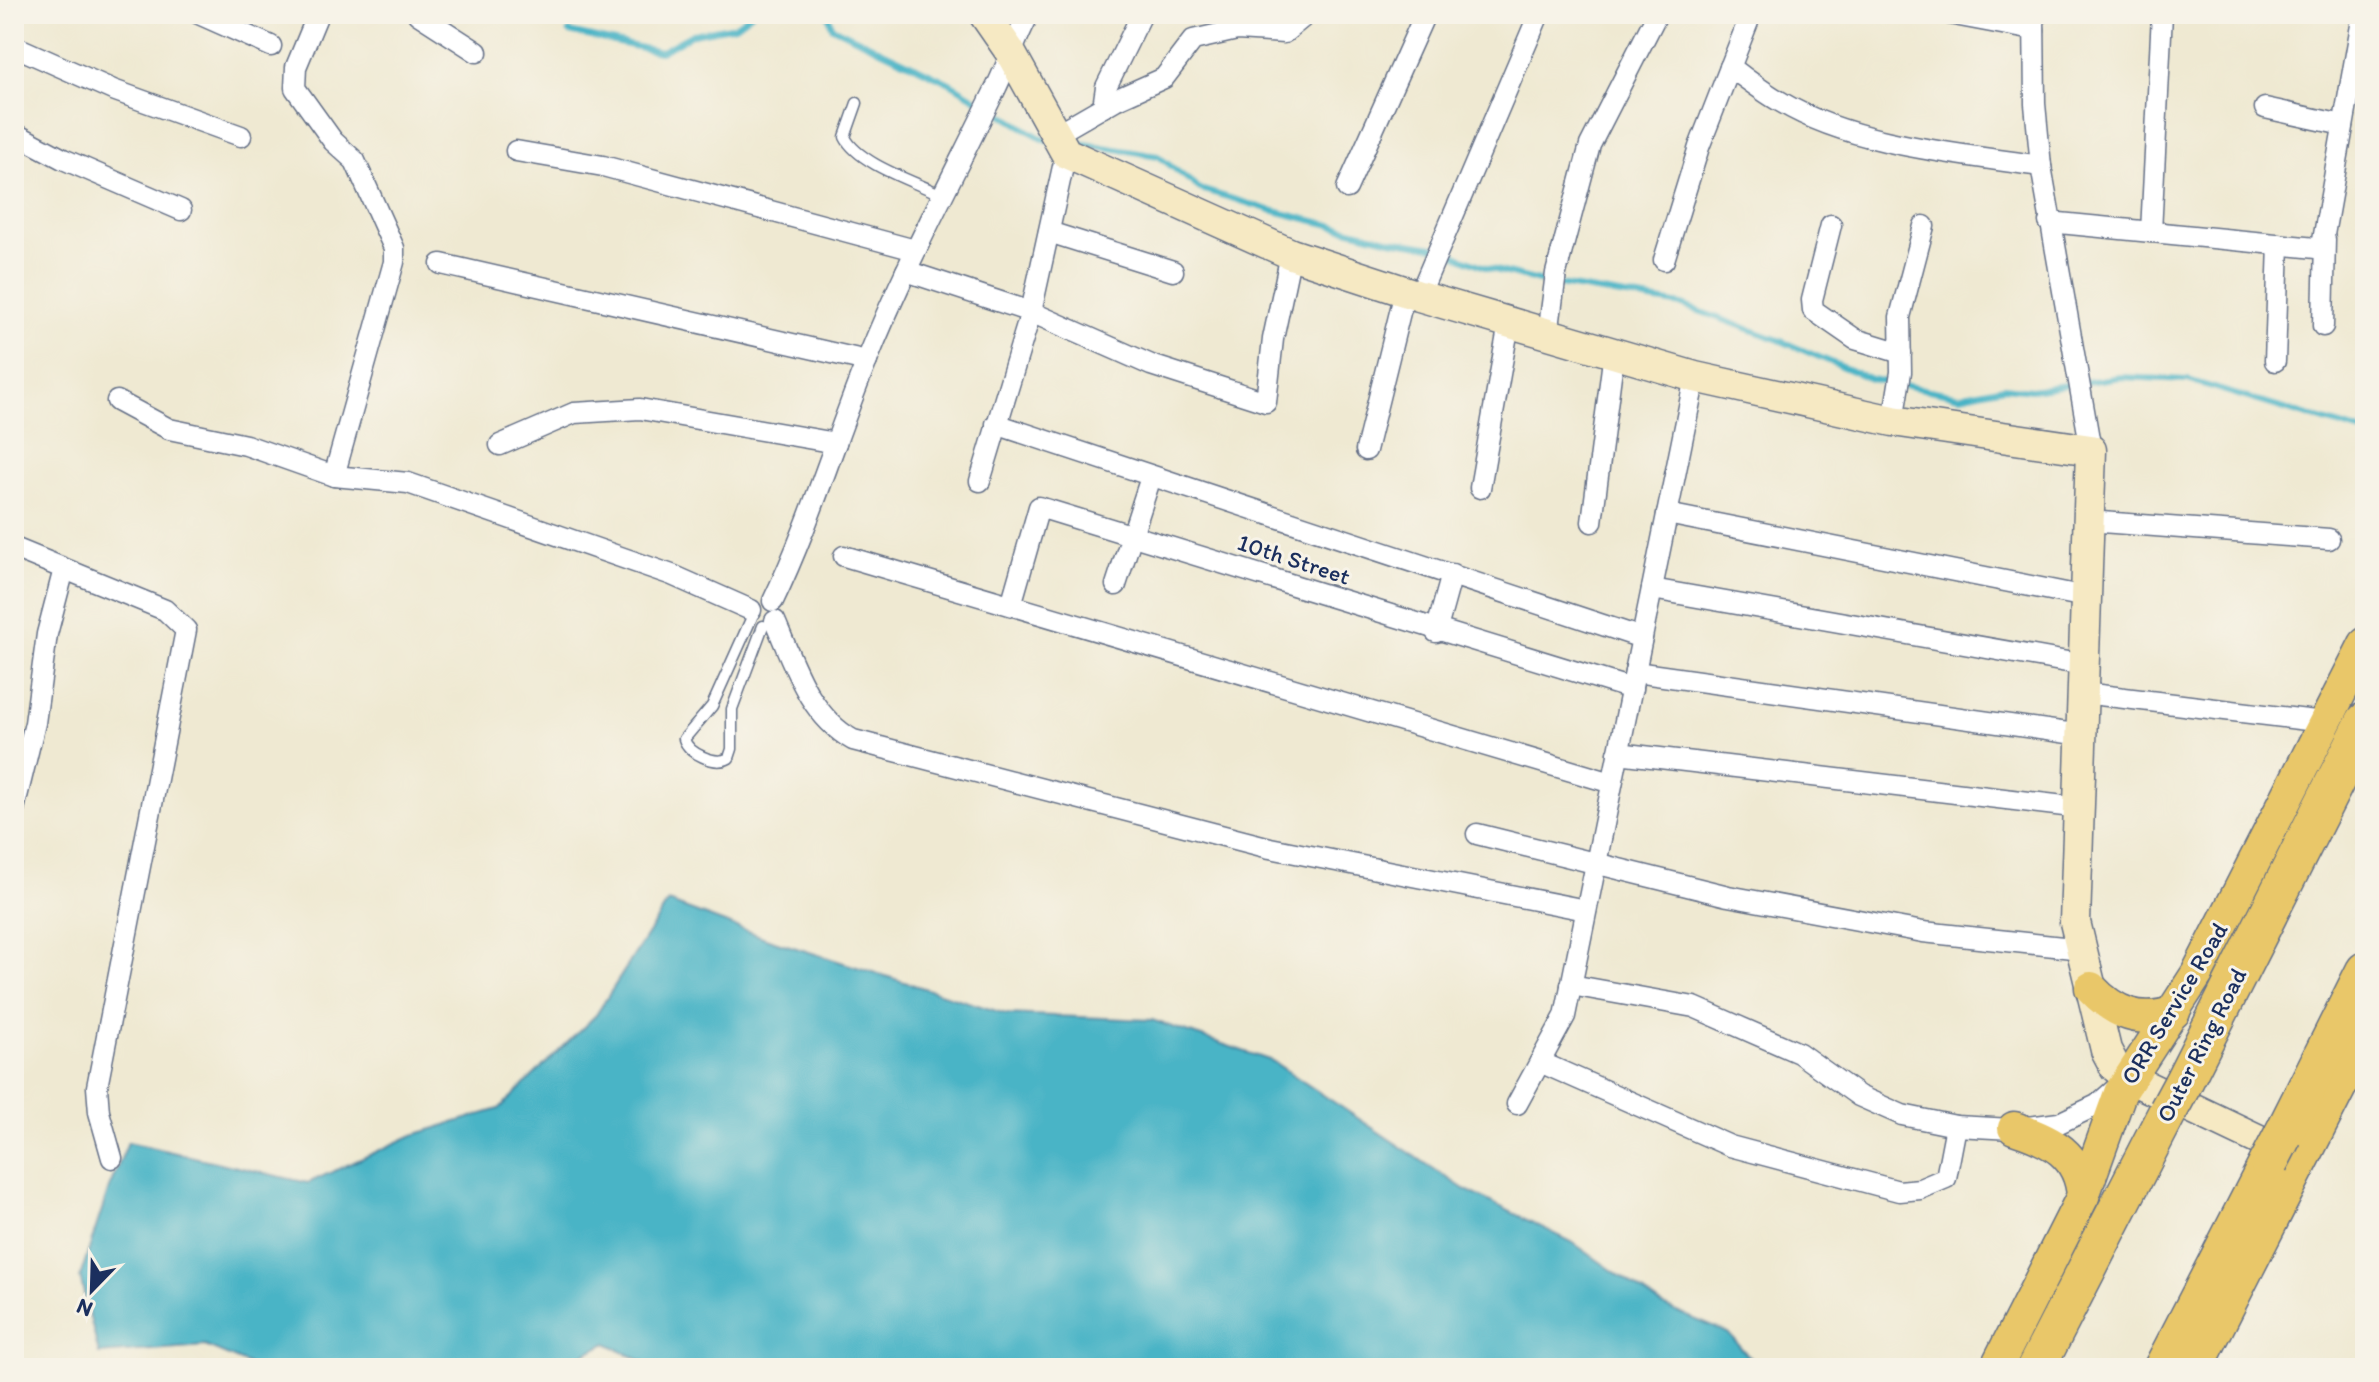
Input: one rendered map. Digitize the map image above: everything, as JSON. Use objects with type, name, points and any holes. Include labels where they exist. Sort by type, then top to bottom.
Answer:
[{"type":"highway","name":"Outer Ring Road","points":[[2036,1368],[2365,722]]},
{"type":"highway","points":[[2163,1368],[2285,1153],[2365,971]]},
{"type":"main road","name":"ORR Service Road","points":[[1996,1368],[2083,1196],[2120,1093],[2197,974],[2365,644]]},
{"type":"main road","points":[[2091,988],[2117,1010],[2138,1018],[2159,1018],[2174,1012]]},
{"type":"main road","points":[[2197,1368],[2285,1153],[2365,1038]]},
{"type":"main road","points":[[2014,1128],[2048,1140],[2068,1154],[2080,1174],[2083,1196]]},
{"type":"street","points":[[199,14],[271,46]]},
{"type":"street","points":[[318,14],[296,67],[295,88],[333,141],[355,161],[394,248],[394,262],[334,476]]},
{"type":"street","points":[[418,14],[477,52]]},
{"type":"street","points":[[984,14],[1009,50],[1060,143],[1291,254],[1412,294],[1695,377],[1896,408],[2091,450]]},
{"type":"street","points":[[763,615],[801,542],[867,361],[915,250],[995,90],[1009,50],[1029,14]]},
{"type":"street","points":[[1103,107],[1106,87],[1142,14]]},
{"type":"street","points":[[980,481],[1031,312],[1049,232],[1060,143],[1103,107],[1164,78],[1193,40],[1237,30],[1284,33],[1307,14]]},
{"type":"street","points":[[1347,188],[1425,14]]},
{"type":"street","points":[[1366,450],[1412,294],[1434,260],[1539,14]]},
{"type":"street","points":[[1548,335],[1556,273],[1590,145],[1657,14]]},
{"type":"street","points":[[1664,260],[1699,147],[1751,14]]},
{"type":"street","points":[[1949,14],[2034,22],[2041,166],[2091,450],[2075,922],[2110,1059],[2129,1078],[2285,1153]]},
{"type":"street","points":[[2151,232],[2162,14]]},
{"type":"street","points":[[2323,326],[2325,239],[2343,125],[2359,67],[2363,14]]},
{"type":"street","points":[[14,46],[113,90],[241,136]]},
{"type":"street","points":[[1730,67],[1782,103],[1840,128],[1944,152],[2041,166]]},
{"type":"street","points":[[2265,108],[2343,125]]},
{"type":"street","points":[[14,133],[63,159],[181,210]]},
{"type":"street","points":[[516,151],[603,166],[915,250]]},
{"type":"street","points":[[2049,222],[2316,248],[2325,239]]},
{"type":"street","points":[[1831,225],[1812,300],[1813,310],[1855,339],[1901,363]]},
{"type":"street","points":[[1896,408],[1901,363],[1900,317],[1924,226]]},
{"type":"street","points":[[1049,232],[1173,271]]},
{"type":"street","points":[[2275,361],[2279,244]]},
{"type":"street","points":[[906,271],[1031,312],[1151,365],[1266,402],[1273,339],[1291,254]]},
{"type":"street","points":[[441,264],[867,361]]},
{"type":"street","points":[[1480,488],[1509,323]]},
{"type":"street","points":[[1592,522],[1614,352]]},
{"type":"street","points":[[1517,1104],[1565,1016],[1695,377]]},
{"type":"street","points":[[117,401],[169,429],[246,445],[334,476],[408,483],[672,575],[763,615],[806,692],[827,722],[853,740],[1270,848],[1586,910]]},
{"type":"street","points":[[500,445],[574,413],[640,409],[836,443]]},
{"type":"street","points":[[996,424],[1642,638]]},
{"type":"street","points":[[1116,585],[1151,477]]},
{"type":"street","name":"10th Street","points":[[1011,605],[1039,507],[1131,533],[1436,632],[1633,680],[2082,735]]},
{"type":"street","points":[[1667,514],[2086,597]]},
{"type":"street","points":[[2088,521],[2329,539]]},
{"type":"street","points":[[14,548],[165,610],[186,630],[97,1087],[99,1112],[112,1158]]},
{"type":"street","points":[[844,556],[1612,783]]},
{"type":"street","points":[[14,809],[35,723],[47,634],[64,569]]},
{"type":"street","points":[[1436,632],[1452,574]]},
{"type":"street","points":[[1652,589],[2084,679],[2324,722]]},
{"type":"street","points":[[1618,753],[2081,808]]},
{"type":"street","points":[[1477,834],[1728,896],[1923,932],[2082,949]]},
{"type":"street","points":[[1571,985],[1694,1007],[1799,1053],[1859,1096],[1902,1115],[1956,1126],[2038,1128],[2076,1117],[2129,1078]]},
{"type":"street","points":[[1540,1062],[1730,1146],[1899,1191],[1920,1189],[1946,1178],[1956,1126]]},
{"type":"lane","points":[[857,103],[845,137],[850,146],[867,159],[942,195]]},
{"type":"lane","points":[[763,615],[732,709],[732,749],[729,758],[714,761],[688,748],[684,739],[712,706],[763,615]]},
{"type":"water","points":[[668,902],[771,940],[1006,1014],[1152,1020],[1272,1061],[1464,1189],[1572,1242],[1663,1306],[1728,1333],[1759,1368],[655,1368],[607,1343],[555,1368],[257,1368],[205,1346],[99,1354],[80,1277],[109,1188],[128,1142],[308,1183],[413,1135],[499,1109],[596,1015]]},
{"type":"waterway","points":[[569,32],[660,52],[693,34],[735,26],[751,14]]},
{"type":"waterway","points":[[828,14],[832,27],[950,83],[1046,141]]},
{"type":"waterway","points":[[1073,142],[1158,156],[1200,189],[1270,210],[1391,240],[1439,248],[1487,268],[1547,283],[1682,305],[1779,340],[1871,379],[1960,396],[2004,387],[2031,390],[2120,377],[2188,380],[2365,433]]}]
